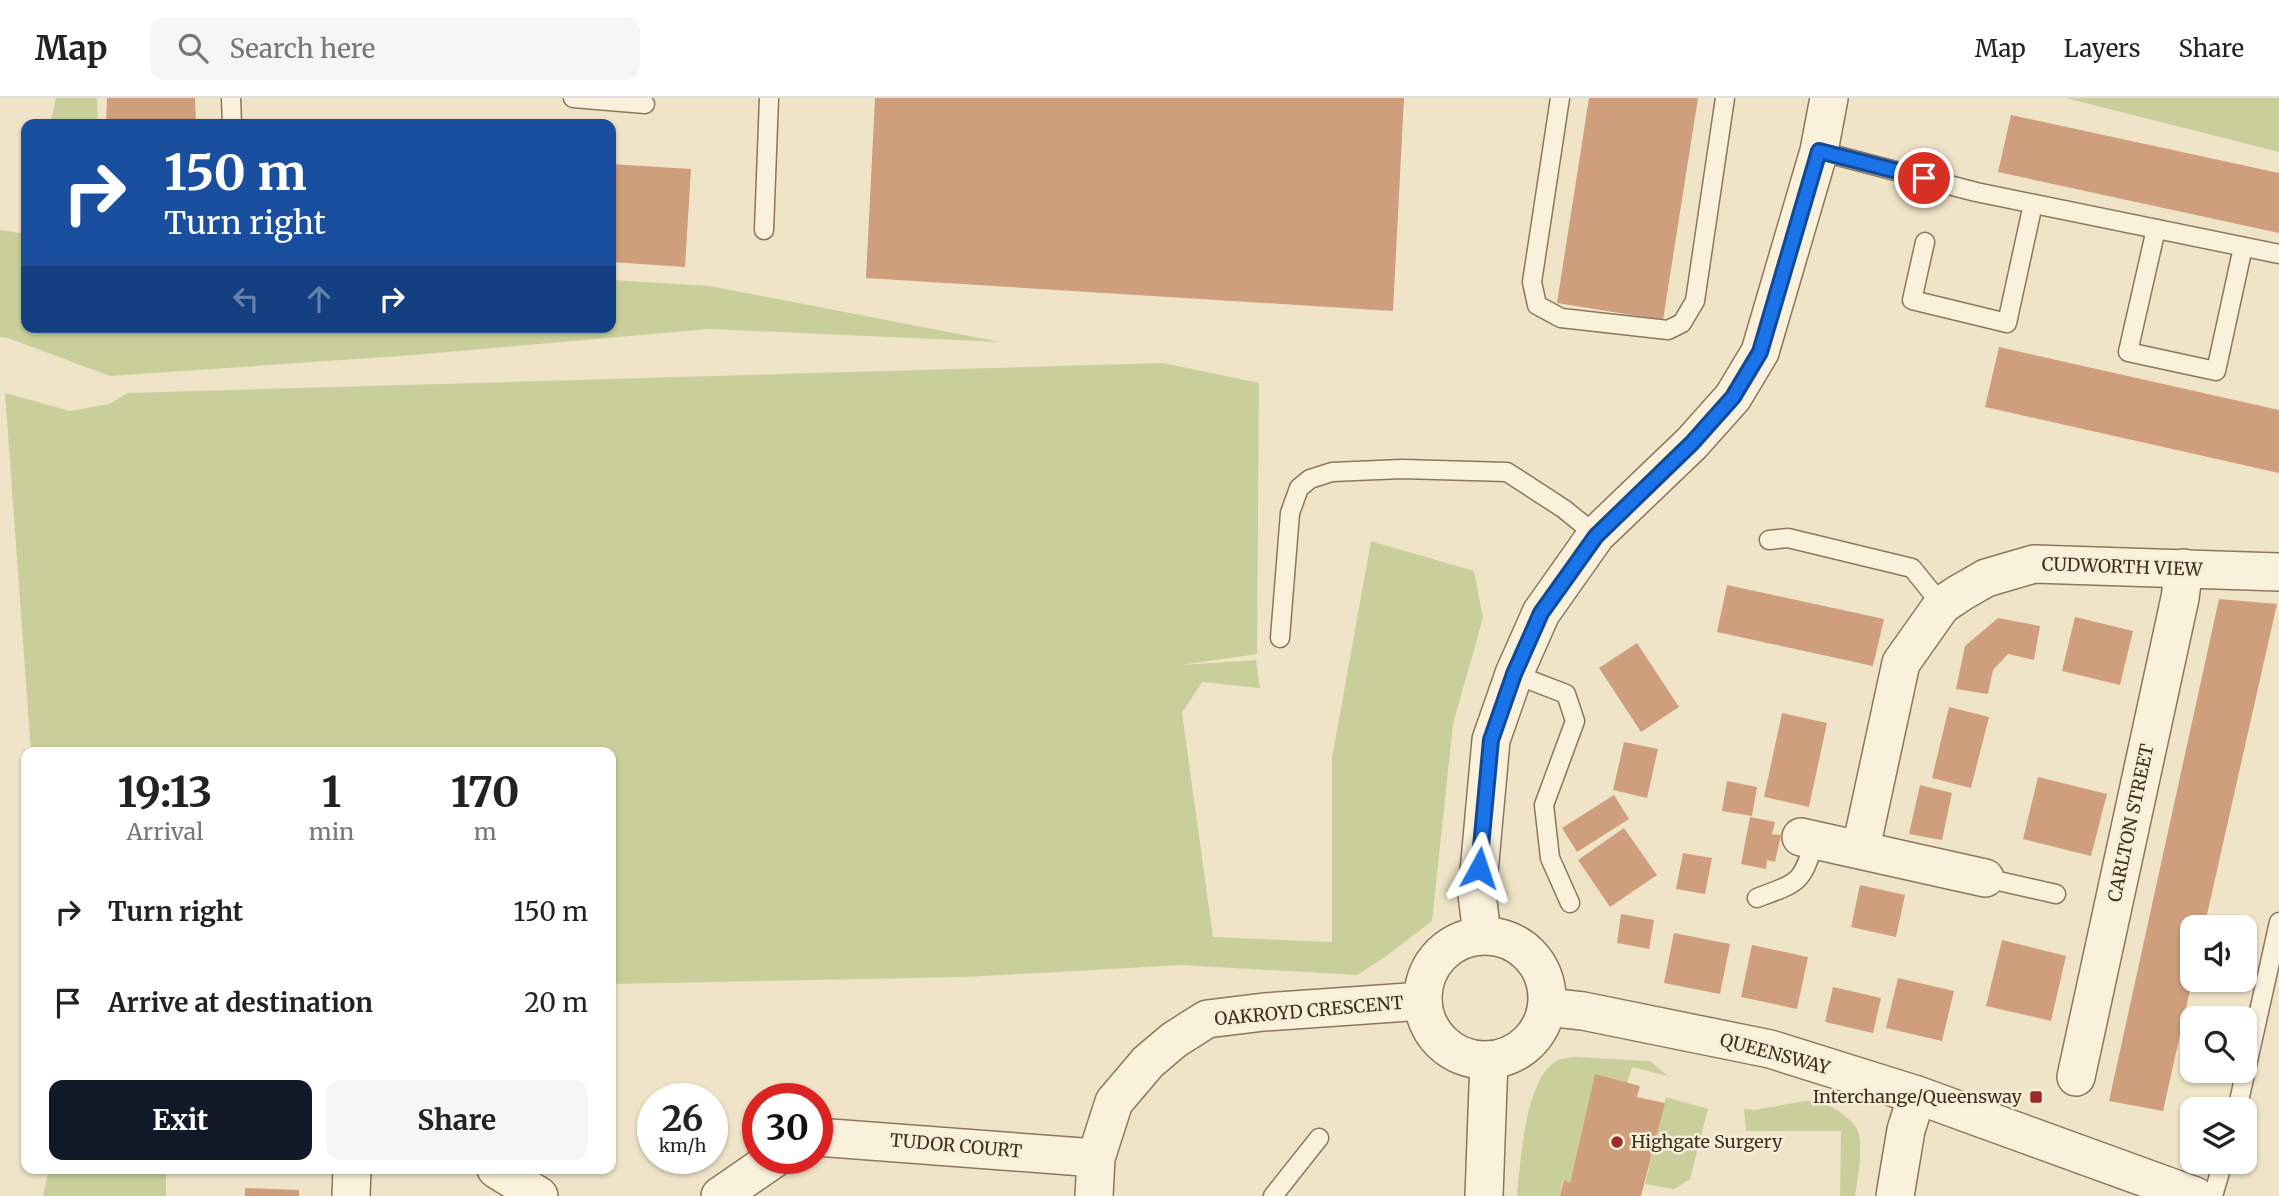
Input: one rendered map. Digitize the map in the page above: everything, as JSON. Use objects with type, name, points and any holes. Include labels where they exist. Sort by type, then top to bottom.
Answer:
[{"type":"street","points":[[1482,935],[1477,894],[1491,740],[1514,674],[1541,613],[1596,536],[1692,443],[1733,397],[1760,352],[1819,151],[1829,98]]},
{"type":"street","name":"CUDWORTH VIEW","points":[[1861,848],[1901,663],[1942,605],[1986,578],[2034,564],[2279,572]]},
{"type":"street","name":"CARLTON STREET","points":[[2076,1077],[2180,598],[2184,568]]},
{"type":"street","points":[[1808,838],[1985,878]]},
{"type":"street","points":[[1482,935],[1504,938],[1523,948],[1531,956],[1538,964],[1546,985],[1547,1007],[1540,1028],[1526,1044],[1508,1056],[1489,1060],[1467,1057],[1447,1048],[1433,1031],[1423,1001],[1426,979],[1435,960],[1452,945],[1472,936],[1482,935]]},
{"type":"street","name":"OAKROYD CRESCENT","points":[[1094,1196],[1096,1158],[1114,1102],[1148,1062],[1174,1040],[1207,1019],[1264,1012],[1423,1001]]},
{"type":"street","name":"QUEENSWAY","points":[[1547,1007],[1583,1011],[1770,1049],[1917,1095],[2195,1196]]},
{"type":"street","points":[[1484,1196],[1489,1060]]},
{"type":"street","points":[[1895,1196],[1906,1130],[1917,1095]]},
{"type":"street","name":"TUDOR COURT","points":[[833,1138],[1096,1158]]},
{"type":"street","points":[[351,1196],[352,1174]]},
{"type":"street","points":[[504,1174],[539,1196]]},
{"type":"street","points":[[720,1196],[752,1174]]},
{"type":"lane","points":[[231,98],[232,119]]},
{"type":"lane","points":[[573,98],[646,104]]},
{"type":"lane","points":[[764,230],[769,98]]},
{"type":"lane","points":[[1560,98],[1532,282],[1537,305],[1561,318],[1668,330],[1682,323],[1695,301],[1725,98]]},
{"type":"lane","points":[[1819,151],[1976,192],[2279,254]]},
{"type":"lane","points":[[1925,242],[1912,300],[2007,323],[2033,204]]},
{"type":"lane","points":[[2156,229],[2128,352],[2216,371],[2243,247]]},
{"type":"lane","points":[[1280,638],[1290,513],[1299,488],[1310,479],[1332,472],[1402,469],[1507,472],[1564,509],[1596,536]]},
{"type":"lane","points":[[1769,540],[1788,538],[1912,568],[1942,605]]},
{"type":"lane","points":[[1514,674],[1566,694],[1575,722],[1544,806],[1550,858],[1570,903]]},
{"type":"lane","points":[[1757,898],[1793,884],[1806,870],[1808,838]]},
{"type":"lane","points":[[1985,878],[2056,894]]},
{"type":"lane","points":[[2240,1097],[2279,922]]},
{"type":"lane","points":[[1273,1196],[1319,1138]]},
{"type":"lane","points":[[2213,1196],[2219,1174]]},
{"type":"green space","points":[[56,98],[97,98],[98,119],[51,119]]},
{"type":"green space","points":[[2066,98],[2279,98],[2279,152]]},
{"type":"green space","points":[[0,230],[21,233],[21,333],[616,333],[616,280],[710,286],[1000,342],[709,329],[414,355],[110,376],[0,337]]},
{"type":"green space","points":[[1163,363],[1259,383],[1257,654],[1181,665],[1256,660],[1260,688],[1202,682],[1182,713],[1213,937],[1332,942],[1332,758],[1371,541],[1474,571],[1483,618],[1453,724],[1432,921],[1357,975],[1182,965],[965,977],[616,984],[616,747],[31,747],[5,393],[70,411],[109,404],[128,393]]},
{"type":"green space","points":[[1574,1057],[1650,1061],[1668,1076],[1632,1067],[1627,1083],[1595,1075],[1570,1183],[1563,1180],[1560,1196],[1518,1196],[1520,1160],[1527,1120],[1538,1083],[1547,1069],[1558,1060]]},
{"type":"green space","points":[[1666,1097],[1708,1109],[1690,1179],[1674,1189],[1645,1184]]},
{"type":"green space","points":[[1805,1101],[1833,1107],[1857,1129],[1860,1152],[1855,1196],[1840,1196],[1841,1131],[1746,1131],[1744,1109],[1755,1110]]},
{"type":"green space","points":[[48,1174],[166,1174],[166,1196],[43,1196]]},
{"type":"building","points":[[107,98],[195,98],[196,119],[106,119]]},
{"type":"building","points":[[875,98],[1404,98],[1393,311],[866,278]]},
{"type":"building","points":[[1589,98],[1698,98],[1663,320],[1557,303]]},
{"type":"building","points":[[2011,115],[2279,173],[2279,233],[1998,172]]},
{"type":"building","points":[[616,164],[691,169],[685,267],[616,262]]},
{"type":"building","points":[[1999,347],[2279,410],[2279,473],[1985,407]]},
{"type":"building","points":[[1727,585],[1884,619],[1873,666],[1717,632]]},
{"type":"building","points":[[2219,599],[2277,604],[2207,915],[2180,915],[2180,992],[2190,992],[2187,1006],[2180,1006],[2180,1035],[2163,1111],[2109,1101]]},
{"type":"building","points":[[2075,617],[2133,631],[2120,685],[2062,671]]},
{"type":"building","points":[[1998,618],[2040,626],[2034,660],[2008,654],[1993,670],[1988,694],[1956,689],[1965,646]]},
{"type":"building","points":[[1637,643],[1679,707],[1641,732],[1599,668]]},
{"type":"building","points":[[1949,707],[1989,717],[1971,788],[1932,778]]},
{"type":"building","points":[[1782,713],[1827,723],[1809,807],[1764,797]]},
{"type":"building","points":[[1624,742],[1658,749],[1647,798],[1613,790]]},
{"type":"building","points":[[2038,777],[2107,794],[2091,856],[2023,839]]},
{"type":"building","points":[[1727,781],[1757,787],[1752,816],[1722,811]]},
{"type":"building","points":[[1920,785],[1952,793],[1942,840],[1909,834]]},
{"type":"building","points":[[1614,795],[1629,819],[1577,852],[1562,828]]},
{"type":"building","points":[[1750,817],[1775,822],[1772,834],[1781,835],[1775,862],[1767,860],[1766,869],[1741,864]]},
{"type":"building","points":[[1624,828],[1657,875],[1610,907],[1578,860]]},
{"type":"building","points":[[1683,853],[1712,858],[1705,894],[1676,889]]},
{"type":"building","points":[[1860,885],[1905,895],[1896,937],[1851,927]]},
{"type":"building","points":[[1621,914],[1654,920],[1649,949],[1617,943]]},
{"type":"building","points":[[1674,933],[1730,944],[1720,994],[1664,983]]},
{"type":"building","points":[[2002,940],[2066,956],[2051,1021],[1986,1006]]},
{"type":"building","points":[[1752,945],[1808,957],[1797,1009],[1741,997]]},
{"type":"building","points":[[1898,978],[1954,991],[1942,1041],[1886,1028]]},
{"type":"building","points":[[1833,987],[1881,998],[1873,1033],[1825,1022]]},
{"type":"building","name":"Highgate Surgery","points":[[1595,1074],[1640,1086],[1637,1097],[1665,1103],[1641,1196],[1560,1196],[1564,1180],[1570,1183]]},
{"type":"building","points":[[245,1188],[299,1190],[299,1196],[245,1196]]},
{"type":"place","name":"Interchange/Queensway","points":[[2036,1097]]},
{"type":"place","name":"Highgate Surgery","points":[[1617,1142]]},
{"type":"route","points":[[1479,868],[1491,740],[1514,674],[1541,613],[1596,536],[1692,443],[1733,397],[1760,352],[1819,151],[1924,178]]}]
